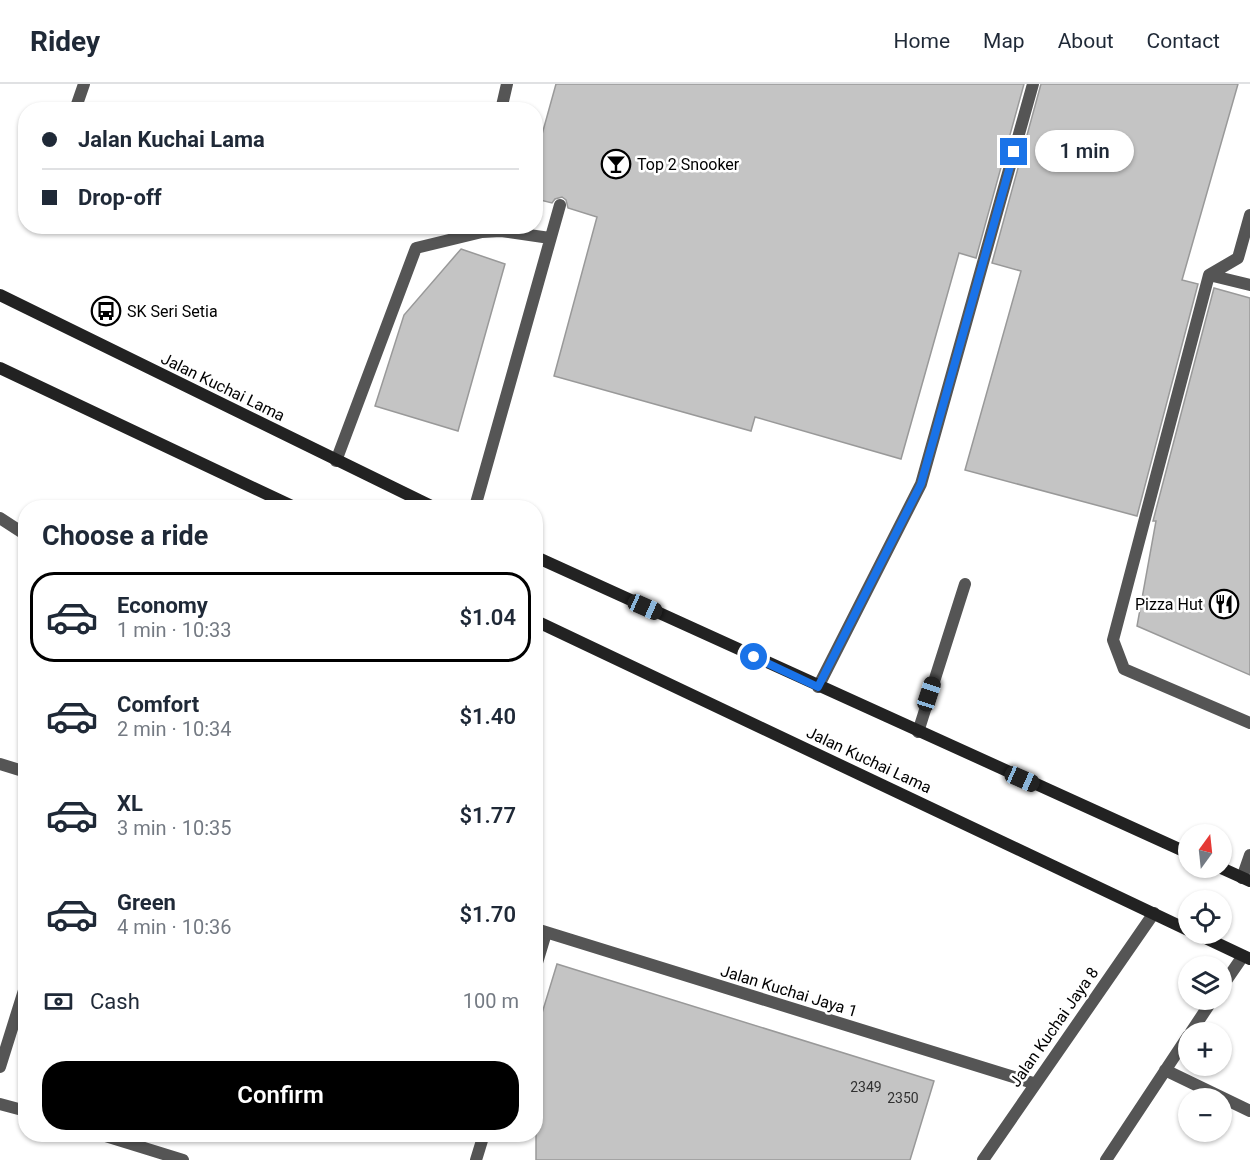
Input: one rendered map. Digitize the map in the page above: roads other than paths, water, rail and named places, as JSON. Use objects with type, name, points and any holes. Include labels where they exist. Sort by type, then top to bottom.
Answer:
[{"type":"main road","name":"Jalan Kuchai Lama","points":[[0,294],[418,500]]},
{"type":"main road","points":[[0,368],[279,500]]},
{"type":"main road","points":[[543,560],[1178,849]]},
{"type":"main road","name":"Jalan Kuchai Lama","points":[[543,624],[1178,925]]},
{"type":"main road","points":[[1232,873],[1246,879]]},
{"type":"main road","points":[[1218,944],[1246,957]]},
{"type":"street","points":[[78,102],[84,84]]},
{"type":"street","points":[[503,102],[507,84]]},
{"type":"street","points":[[818,687],[921,484],[1033,84]]},
{"type":"street","points":[[477,500],[560,206]]},
{"type":"street","points":[[1250,215],[1238,258],[1209,275],[1113,640],[1124,669],[1250,723]]},
{"type":"street","points":[[336,461],[416,248],[460,234]]},
{"type":"street","points":[[522,234],[550,238]]},
{"type":"street","points":[[1209,275],[1250,285]]},
{"type":"street","points":[[0,518],[18,530]]},
{"type":"street","points":[[918,732],[965,584]]},
{"type":"street","points":[[0,764],[18,770]]},
{"type":"street","points":[[1246,879],[1250,855]]},
{"type":"street","name":"Jalan Kuchai Jaya 8","points":[[983,1160],[1033,1083],[1154,913]]},
{"type":"street","name":"Jalan Kuchai Jaya 1","points":[[543,932],[1033,1083]]},
{"type":"street","points":[[1232,974],[1246,957]]},
{"type":"street","points":[[0,1067],[18,1010]]},
{"type":"street","points":[[1106,1160],[1178,1051]]},
{"type":"street","points":[[1165,1070],[1250,1111]]},
{"type":"street","points":[[0,1104],[18,1109]]},
{"type":"street","points":[[125,1142],[183,1160]]},
{"type":"street","points":[[476,1160],[482,1142]]},
{"type":"place","name":"Top 2 Snooker","points":[[616,164]]},
{"type":"place","name":"SK Seri Setia","points":[[106,311]]},
{"type":"place","name":"Pizza Hut","points":[[1224,604]]}]
